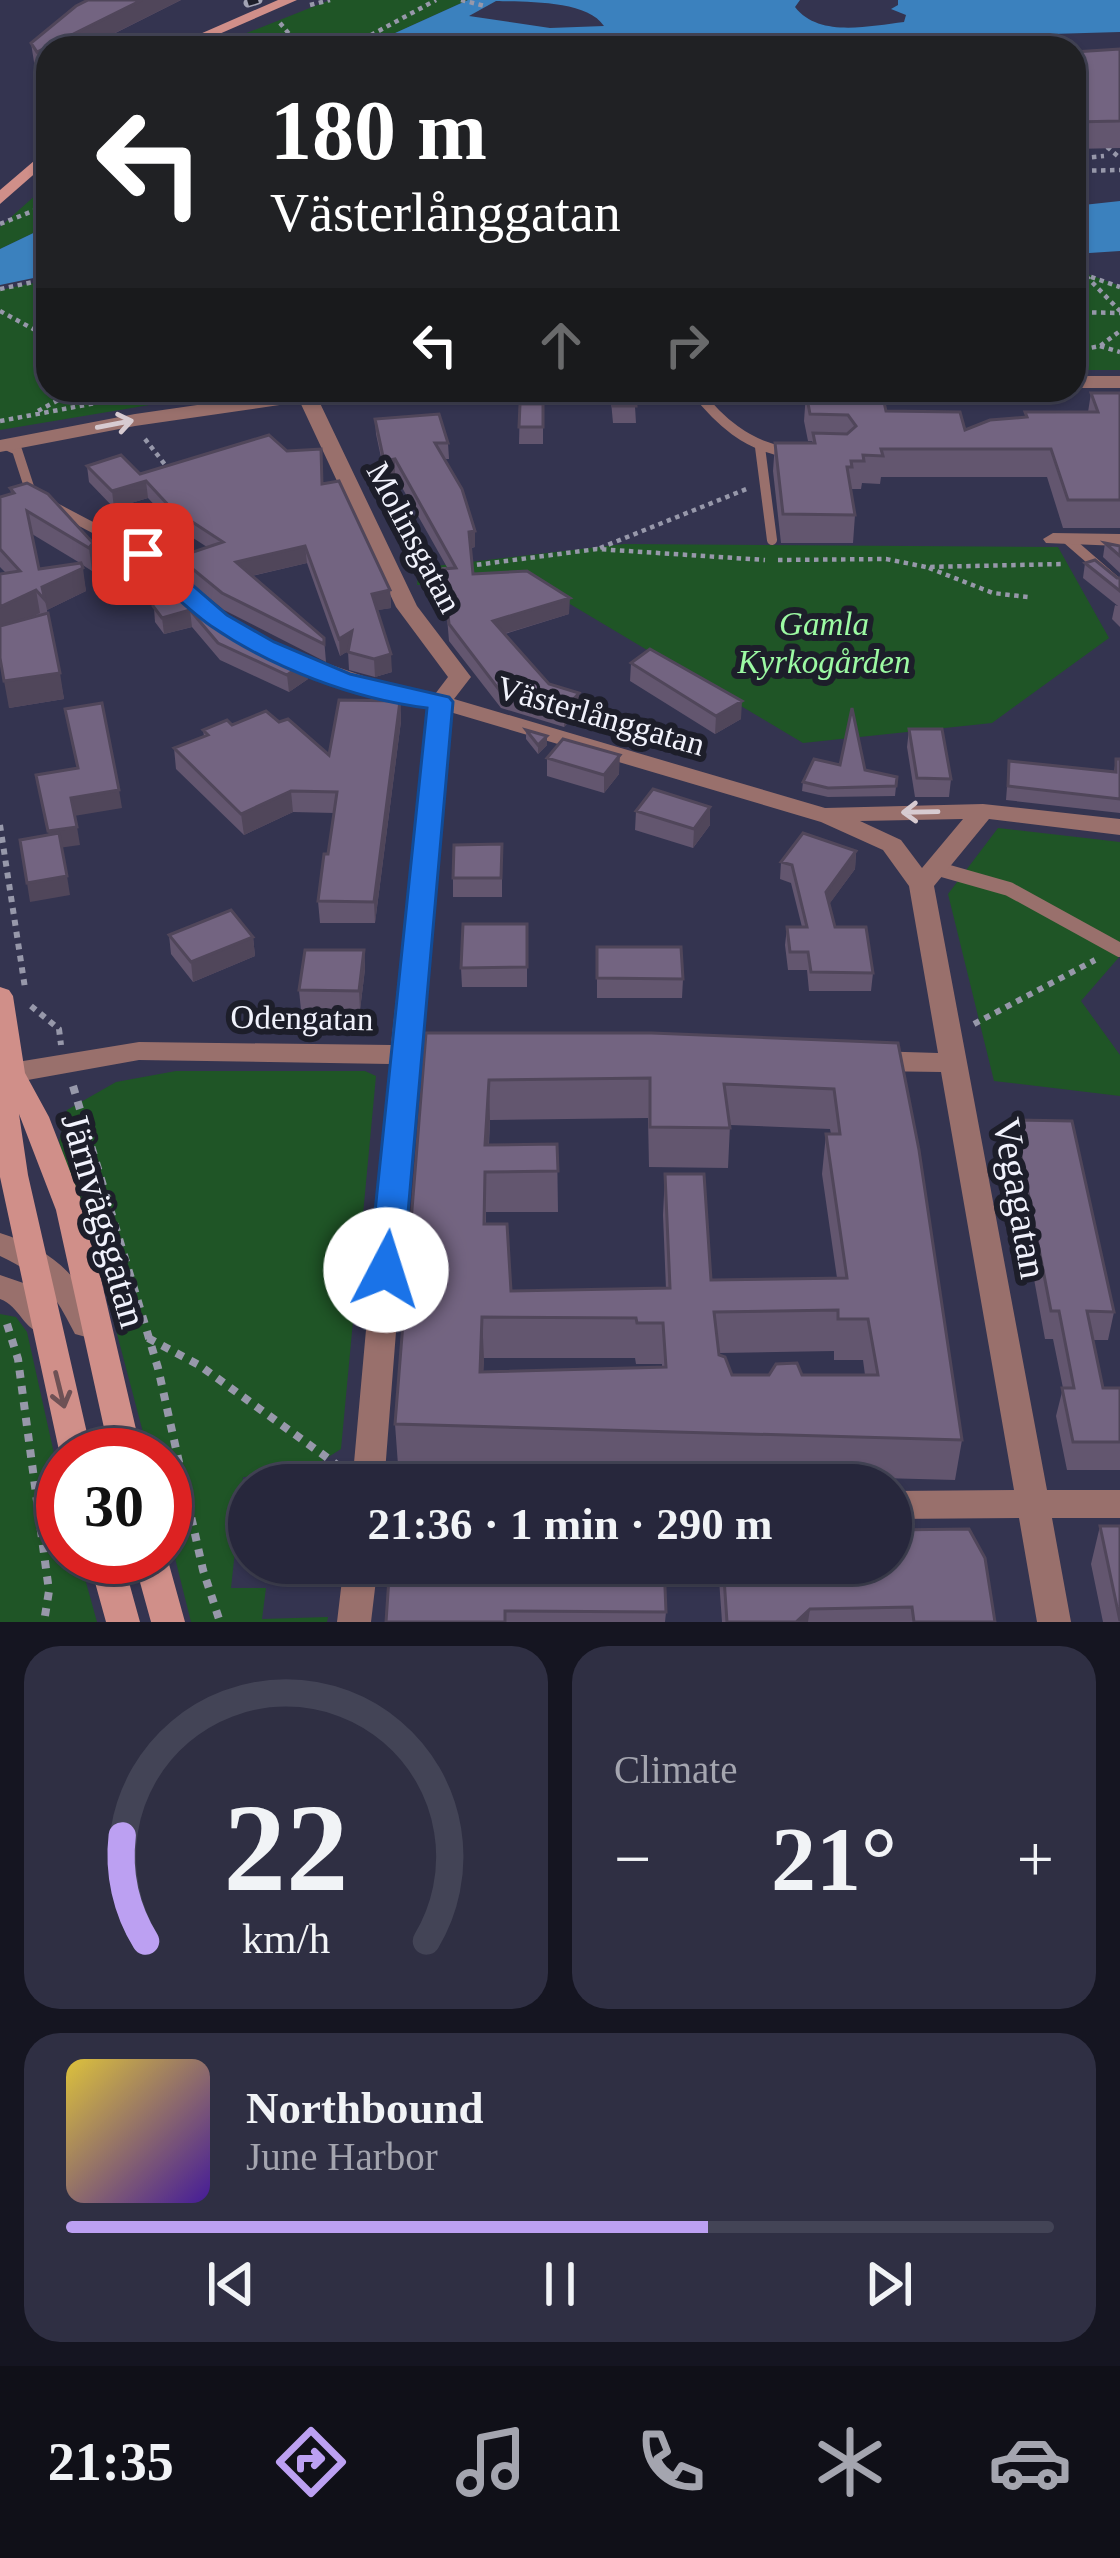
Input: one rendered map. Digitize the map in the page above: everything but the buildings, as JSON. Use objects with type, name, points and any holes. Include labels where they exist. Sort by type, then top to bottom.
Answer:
[{"type":"main road","points":[[204,36],[290,0]]},
{"type":"main road","points":[[0,199],[36,165]]},
{"type":"main road","name":"Järnvägsgatan","points":[[0,996],[11,1072],[5,1117],[44,1324],[69,1428]]},
{"type":"main road","name":"Järnvägsgatan","points":[[11,1072],[34,1109],[55,1165],[83,1258],[119,1428]]},
{"type":"main road","points":[[112,1584],[123,1622]]},
{"type":"main road","points":[[157,1584],[168,1622]]},
{"type":"street","points":[[1086,386],[1120,382]]},
{"type":"street","points":[[3,445],[135,420],[283,402]]},
{"type":"street","name":"Molinsgatan","points":[[309,402],[407,607],[460,677],[440,702]]},
{"type":"street","points":[[1060,539],[1120,540]]},
{"type":"street","points":[[370,1464],[440,702]]},
{"type":"street","name":"Västerlånggatan","points":[[440,702],[824,815],[983,811],[1120,827]]},
{"type":"street","points":[[824,815],[892,845],[928,876],[983,811]]},
{"type":"street","name":"Vegagatan","points":[[928,876],[947,1028],[1054,1622]]},
{"type":"street","name":"Odengatan","points":[[11,1072],[139,1052],[476,1055]]},
{"type":"street","points":[[834,1061],[953,1063]]},
{"type":"street","points":[[0,1244],[56,1271],[79,1303],[111,1395]]},
{"type":"street","points":[[0,1287],[24,1295],[44,1324]]},
{"type":"street","points":[[912,1505],[1120,1504]]},
{"type":"street","points":[[354,1622],[359,1584]]},
{"type":"lane","points":[[705,402],[720,419],[760,447],[801,452]]},
{"type":"lane","points":[[3,445],[16,451],[29,494],[143,554],[200,605]]},
{"type":"lane","points":[[760,447],[772,540]]},
{"type":"lane","points":[[1060,539],[1115,578]]},
{"type":"lane","name":"Västerlånggatan","points":[[284,655],[362,685],[440,702]]},
{"type":"lane","points":[[928,876],[1009,890],[1119,950]]},
{"type":"path","points":[[369,36],[436,0]]},
{"type":"path","points":[[461,0],[485,6]]},
{"type":"path","points":[[277,16],[292,36]]},
{"type":"path","points":[[1107,147],[1114,156]]},
{"type":"path","points":[[1086,171],[1120,170]]},
{"type":"path","points":[[0,224],[36,210]]},
{"type":"path","points":[[1086,276],[1120,287]]},
{"type":"path","points":[[1086,276],[1120,312]]},
{"type":"path","points":[[0,289],[36,282]]},
{"type":"path","points":[[0,311],[36,330]]},
{"type":"path","points":[[1086,312],[1120,312]]},
{"type":"path","points":[[1086,349],[1100,346],[1120,331]]},
{"type":"path","points":[[1100,346],[1120,352]]},
{"type":"path","points":[[29,415],[54,402]]},
{"type":"path","points":[[0,421],[100,402]]},
{"type":"path","points":[[135,420],[173,476]]},
{"type":"path","points":[[597,549],[765,479]]},
{"type":"path","points":[[152,494],[162,504]]},
{"type":"path","points":[[104,508],[118,512],[171,504]]},
{"type":"path","points":[[393,578],[597,549],[722,560],[886,559],[926,567],[993,593],[1028,598]]},
{"type":"path","points":[[926,567],[1038,567],[1091,560]]},
{"type":"path","points":[[0,825],[28,1000],[36,1013],[59,1028]]},
{"type":"path","points":[[947,1028],[967,1028],[1046,983],[1119,950]]},
{"type":"path","points":[[77,1096],[147,1338],[220,1622]]},
{"type":"path","points":[[7,1320],[18,1359],[49,1591],[44,1622]]},
{"type":"path","points":[[147,1338],[190,1356],[335,1464]]},
{"type":"green space","points":[[330,0],[468,0],[388,36],[239,36]]},
{"type":"green space","points":[[36,195],[36,232],[0,249],[0,227]]},
{"type":"green space","points":[[1086,273],[1120,286],[1120,370],[1086,370]]},
{"type":"green space","points":[[36,282],[36,402],[167,402],[0,430],[0,290]]},
{"type":"green space","name":"Gamla Kyrkogården","points":[[624,544],[1058,547],[1109,638],[992,723],[803,743],[528,579],[417,585],[419,568]]},
{"type":"green space","points":[[998,828],[1120,842],[1120,956],[1081,1001],[1120,1055],[1120,1096],[994,1081],[948,894]]},
{"type":"green space","points":[[176,1071],[365,1071],[376,1076],[341,1449],[317,1464],[228,1464],[228,1584],[231,1588],[266,1588],[262,1619],[328,1617],[327,1622],[191,1622],[182,1584],[192,1584],[192,1428],[142,1428],[59,1141],[67,1110],[116,1082]]},
{"type":"green space","points":[[0,1314],[16,1317],[27,1332],[48,1428],[36,1428],[36,1584],[86,1584],[97,1622],[0,1622]]},
{"type":"water","points":[[468,0],[800,0],[795,7],[805,17],[845,28],[904,22],[906,15],[891,9],[898,0],[1120,0],[1120,32],[388,36]],"holes":[[[496,1],[539,2],[584,11],[604,26],[550,28],[469,16]]]},
{"type":"water","points":[[1120,201],[1120,251],[1086,253],[1086,205]]},
{"type":"water","points":[[36,232],[36,278],[0,285],[0,249]]},
{"type":"railway","points":[[248,3],[258,0]]},
{"type":"route","points":[[143,554],[218,620],[265,647],[341,679],[403,698],[440,702],[386,1270]]}]
